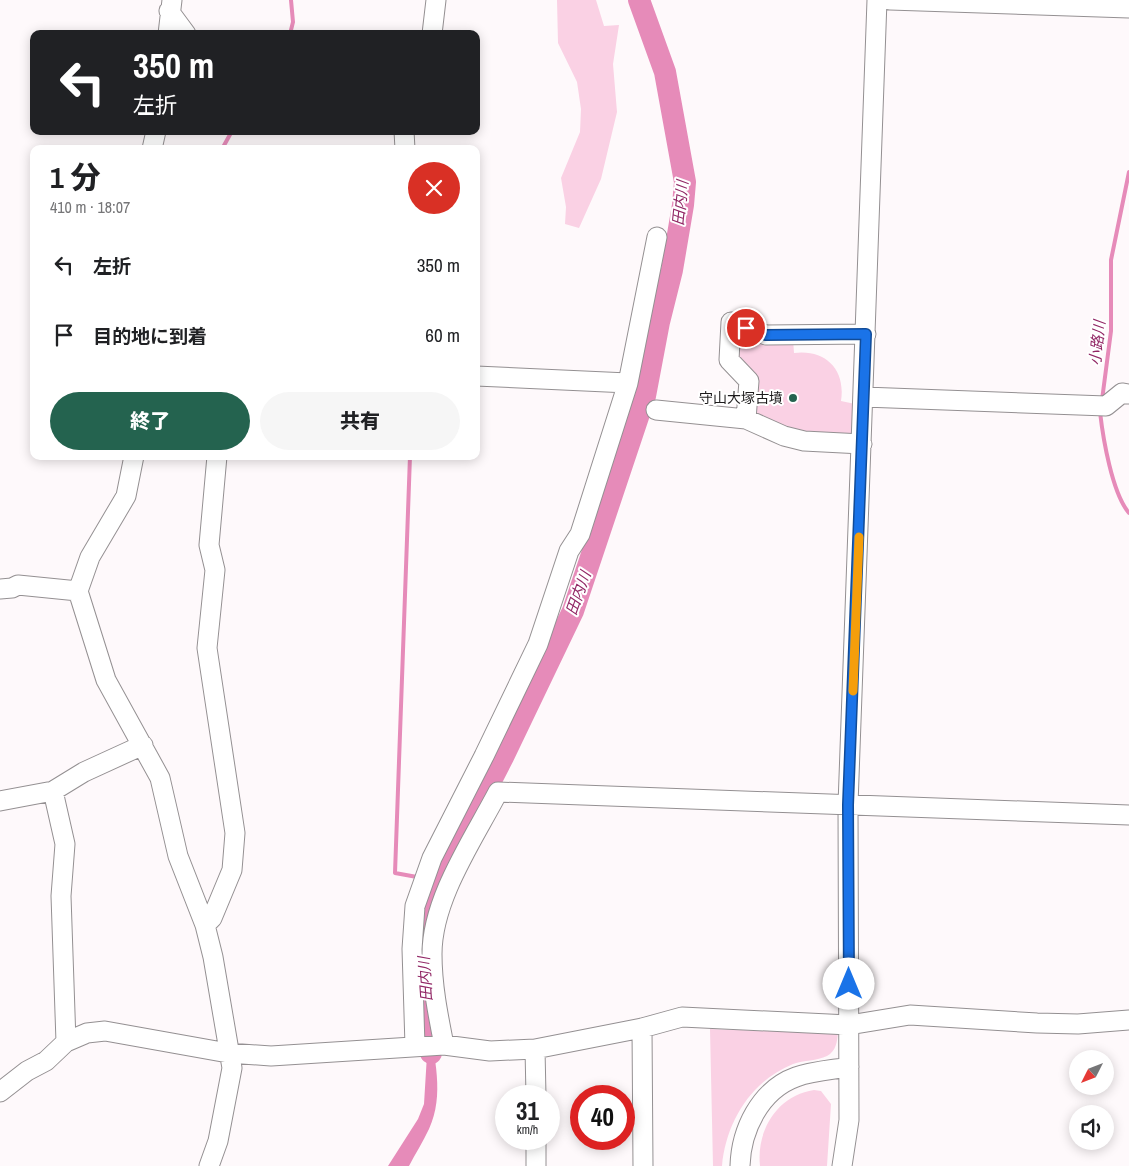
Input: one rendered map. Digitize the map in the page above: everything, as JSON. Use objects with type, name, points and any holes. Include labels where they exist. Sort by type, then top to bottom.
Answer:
[{"type":"street","points":[[432,30],[436,0]]},
{"type":"street","points":[[842,1166],[849,1120],[848,805],[877,0]]},
{"type":"street","points":[[890,0],[1129,8]]},
{"type":"street","points":[[168,30],[171,6]]},
{"type":"street","points":[[171,6],[184,30]]},
{"type":"street","points":[[418,1046],[412,949],[415,906],[432,858],[538,644],[569,551],[580,534],[628,382],[657,237]]},
{"type":"street","points":[[746,419],[749,381],[729,360],[731,322],[766,335],[866,334]]},
{"type":"street","points":[[480,376],[628,382]]},
{"type":"street","points":[[864,397],[1101,406],[1122,393],[1129,394]]},
{"type":"street","points":[[656,410],[746,419],[784,436],[804,441],[862,444]]},
{"type":"street","points":[[133,460],[126,496],[90,557],[78,591],[106,680],[160,778],[178,856],[205,925],[213,957],[232,1068],[218,1141],[209,1166]]},
{"type":"street","points":[[205,925],[212,918],[232,870],[235,833],[207,648],[215,570],[209,545],[217,460]]},
{"type":"street","points":[[0,589],[12,588],[18,585],[78,591]]},
{"type":"street","points":[[0,801],[52,791],[84,772],[143,745]]},
{"type":"street","points":[[52,791],[65,844],[61,896],[66,1042]]},
{"type":"street","points":[[442,1045],[434,993],[432,952],[438,918],[446,889],[498,792],[1129,815]]},
{"type":"street","points":[[0,1092],[27,1070],[46,1061],[66,1042],[87,1033],[105,1031],[228,1053],[271,1056],[442,1045],[490,1051],[536,1049],[642,1028],[682,1017],[849,1024],[910,1015],[1078,1024],[1129,1020]]},
{"type":"street","points":[[642,1028],[643,1166]]},
{"type":"street","points":[[536,1049],[536,1085]]},
{"type":"street","points":[[740,1166],[744,1133],[763,1101],[794,1077],[849,1067]]},
{"type":"street","points":[[536,1150],[536,1166]]},
{"type":"shaded area","points":[[557,0],[596,0],[604,26],[619,25],[613,64],[617,112],[601,179],[579,228],[565,224],[566,207],[561,178],[580,132],[581,109],[577,82],[558,43]]},
{"type":"shaded area","points":[[735,330],[793,339],[794,353],[815,354],[831,364],[840,379],[841,401],[855,404],[853,438],[806,437],[749,416],[733,359]]},
{"type":"shaded area","points":[[429,1022],[437,1076],[434,1116],[427,1134],[409,1166],[388,1166],[418,1119],[424,1104]]},
{"type":"shaded area","points":[[710,1029],[838,1033],[836,1046],[830,1054],[819,1059],[793,1064],[778,1071],[753,1092],[735,1119],[724,1150],[722,1166],[713,1166]]},
{"type":"shaded area","points":[[814,1090],[821,1091],[831,1104],[827,1166],[760,1166],[762,1140],[772,1116],[790,1099],[801,1093]]},
{"type":"waterway","points":[[291,0],[293,22],[291,30]]},
{"type":"waterway","name":"田内川","points":[[426,934],[439,881],[503,757],[573,611],[645,396],[659,322],[672,270],[685,182],[665,72],[639,0]]},
{"type":"waterway","points":[[224,145],[230,135]]},
{"type":"waterway","name":"小路川","points":[[1102,400],[1111,331],[1111,260],[1129,172]]},
{"type":"waterway","name":"小路川","points":[[1100,412],[1113,479],[1123,504],[1129,513]]},
{"type":"waterway","points":[[410,460],[395,873],[417,877]]},
{"type":"waterway","points":[[430,879],[439,881]]},
{"type":"waterway","name":"田内川","points":[[425,976],[431,1053]]},
{"type":"slow traffic","points":[[853,691],[859,537]]},
{"type":"place","name":"守山大塚古墳","points":[[793,398]]},
{"type":"route","points":[[746,328],[766,335],[866,334],[848,805],[849,984]]}]
